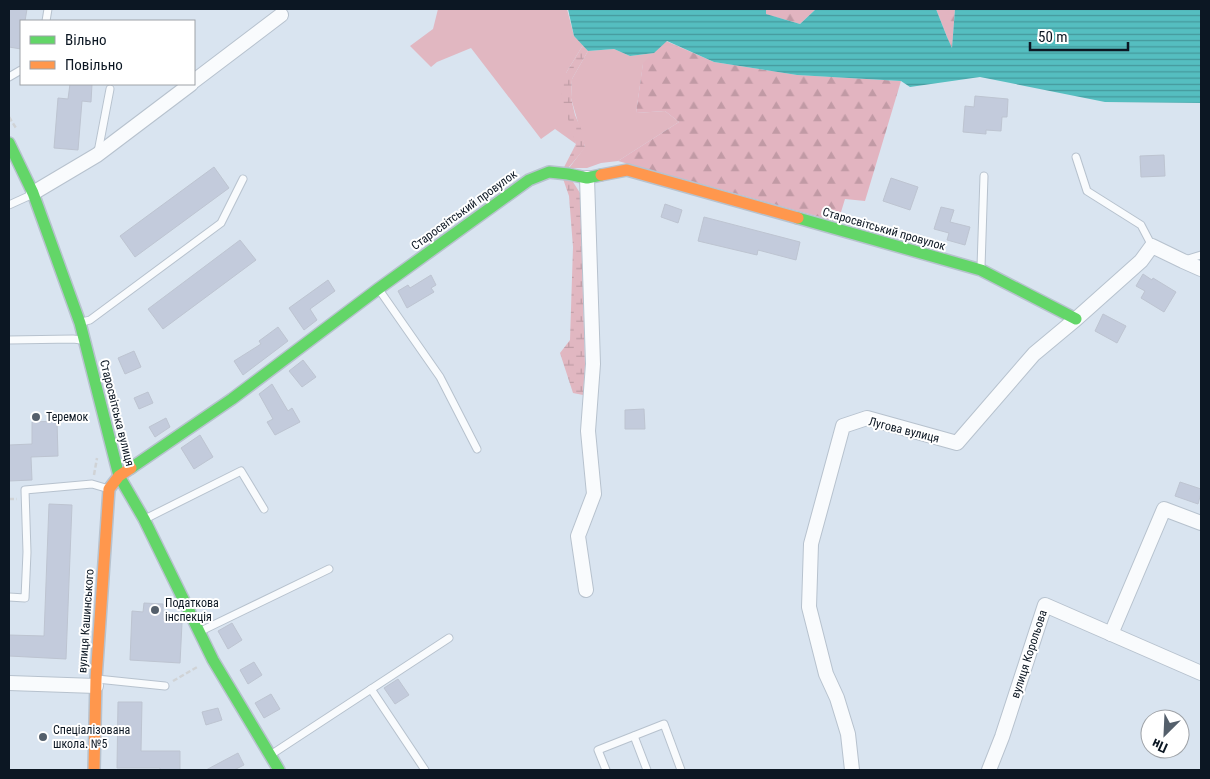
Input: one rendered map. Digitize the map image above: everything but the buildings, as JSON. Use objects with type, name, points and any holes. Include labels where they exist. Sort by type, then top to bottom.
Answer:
[{"type":"street","points":[[195,80],[282,15]]},
{"type":"street","points":[[33,193],[97,155],[190,85]]},
{"type":"street","name":"Старосвітська вулиця","points":[[9,143],[33,193],[80,324],[119,476],[144,519],[213,660],[279,770]]},
{"type":"street","name":"Старосвітський провулок","points":[[119,476],[232,399],[378,289],[529,180],[549,172],[587,178],[627,170],[981,270],[1076,319]]},
{"type":"street","points":[[586,590],[578,536],[594,494],[588,431],[593,364],[587,178]]},
{"type":"street","points":[[1152,246],[1201,269]]},
{"type":"street","name":"Лугова вулиця","points":[[852,770],[848,734],[837,698],[826,674],[809,607],[811,544],[843,426],[867,418],[957,443],[1034,354],[1141,261],[1152,246]]},
{"type":"street","points":[[109,489],[119,476]]},
{"type":"street","name":"вулиця Кашинського","points":[[94,770],[96,682],[109,489]]},
{"type":"street","points":[[1111,634],[1164,509],[1201,523]]},
{"type":"street","name":"вулиця Корольова","points":[[989,770],[1002,737],[1044,605],[1201,673]]},
{"type":"street","points":[[9,683],[96,682]]},
{"type":"lane","points":[[9,77],[20,71]]},
{"type":"lane","points":[[97,155],[110,89]]},
{"type":"lane","points":[[1076,157],[1087,191],[1142,225],[1152,246]]},
{"type":"lane","points":[[981,270],[984,176]]},
{"type":"lane","points":[[80,324],[90,320],[221,223],[243,179]]},
{"type":"lane","points":[[9,205],[33,193]]},
{"type":"lane","points":[[1183,261],[1201,254]]},
{"type":"lane","points":[[378,289],[440,377],[477,449]]},
{"type":"lane","points":[[9,340],[84,340]]},
{"type":"lane","points":[[144,519],[240,471],[264,509]]},
{"type":"lane","points":[[9,597],[25,598],[27,552],[25,490],[92,484],[109,489]]},
{"type":"lane","points":[[199,632],[329,569]]},
{"type":"lane","points":[[270,756],[449,638]]},
{"type":"lane","points":[[96,682],[165,686]]},
{"type":"lane","points":[[370,689],[424,770]]},
{"type":"lane","points":[[606,770],[598,750],[664,724],[681,770]]},
{"type":"lane","points":[[634,736],[647,770]]},
{"type":"path","points":[[92,484],[98,456]]},
{"type":"path","points":[[165,686],[213,660]]},
{"type":"green space","points":[[438,9],[567,9],[574,36],[583,45],[566,73],[576,144],[555,129],[541,139],[471,48],[437,62],[431,67],[410,46],[433,29]]},
{"type":"green space","points":[[766,9],[816,9],[800,24],[765,14]]},
{"type":"green space","points":[[936,9],[955,9],[952,49],[947,37]]},
{"type":"green space","points":[[666,41],[714,62],[797,75],[901,81],[865,201],[845,199],[838,222],[618,161],[679,122],[665,111],[636,113],[643,63]]},
{"type":"green space","points":[[583,45],[588,51],[572,79],[571,98],[575,115],[582,131],[585,148],[569,167],[568,174],[580,193],[585,365],[583,395],[573,393],[560,353],[570,340],[573,247],[569,196],[561,173],[576,144],[561,97],[566,73]]},
{"type":"green space","points":[[614,49],[630,56],[654,53],[643,64],[636,113],[665,111],[679,122],[618,161],[601,163],[587,168],[569,168],[585,147],[571,98],[572,79],[588,51]]},
{"type":"water","points":[[568,9],[766,9],[766,14],[800,24],[816,9],[936,9],[952,48],[955,9],[1201,9],[1201,103],[1105,102],[980,77],[910,87],[901,81],[797,75],[714,62],[667,41],[654,53],[630,56],[614,49],[588,51],[574,36]]},
{"type":"traffic: fast","points":[[9,143],[33,193],[80,323],[119,476],[144,519],[213,660],[279,770]]},
{"type":"traffic: fast","points":[[131,468],[232,399],[378,289],[529,180],[549,172],[587,178],[601,175]]},
{"type":"traffic: fast","points":[[798,218],[981,270],[1076,319]]},
{"type":"traffic: slow","points":[[601,175],[627,170],[798,218]]},
{"type":"traffic: slow","points":[[94,770],[96,679],[109,489],[119,476],[131,468]]},
{"type":"place","name":"Теремок","points":[[36,417]]},
{"type":"place","name":"Податкова інспекція","points":[[155,610]]},
{"type":"place","name":"Спеціалізована школа. №5","points":[[43,737]]}]
